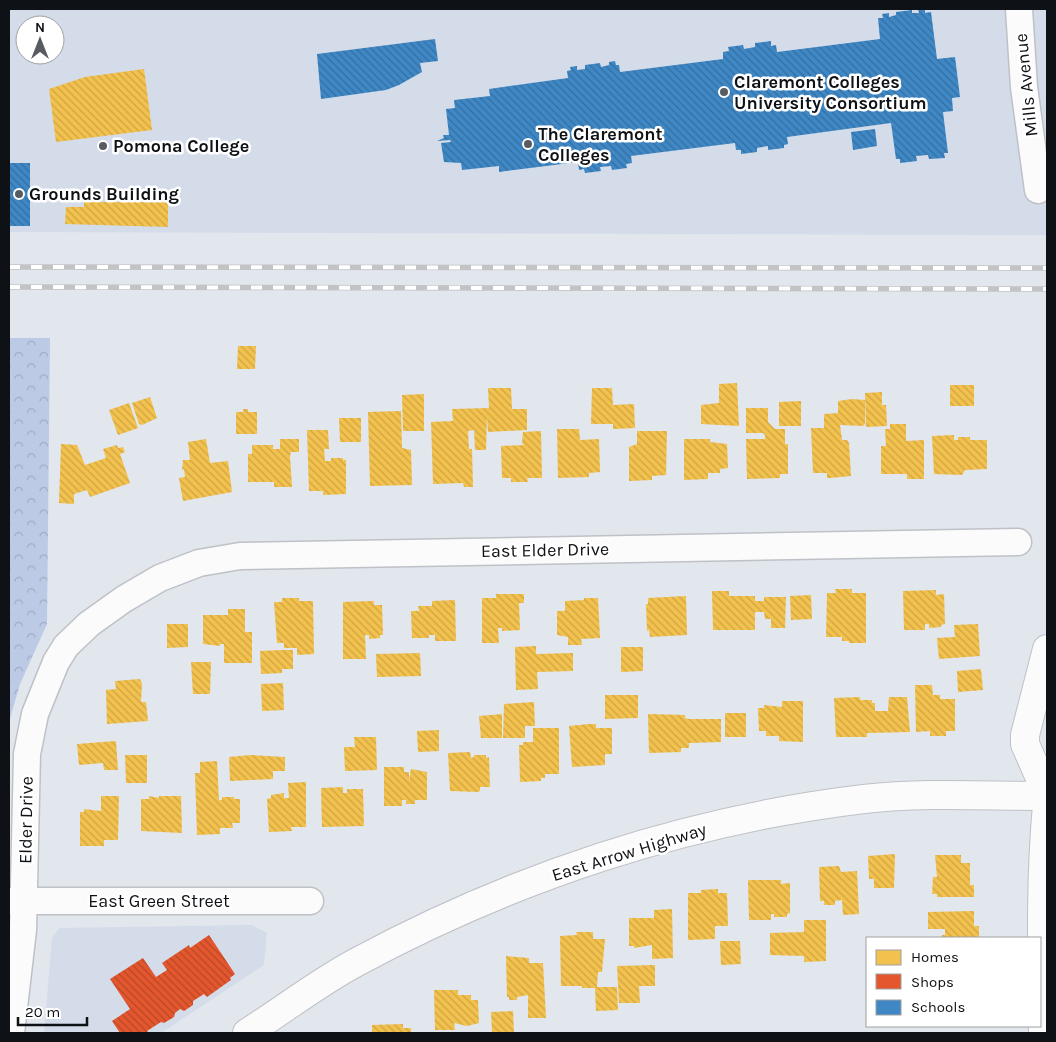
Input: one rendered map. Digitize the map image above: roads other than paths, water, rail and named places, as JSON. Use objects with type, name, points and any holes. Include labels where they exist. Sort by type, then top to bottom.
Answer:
[{"type":"main road","points":[[1047,649],[1025,735],[1025,744],[1047,795]]},
{"type":"main road","name":"East Arrow Highway","points":[[247,1033],[354,964],[463,911],[576,865],[675,835],[773,812],[865,799],[904,796],[1047,795]]},
{"type":"main road","points":[[1043,1033],[1043,908],[1047,805]]},
{"type":"street","name":"Mills Avenue","points":[[1019,9],[1024,87],[1038,190]]},
{"type":"street","name":"East Elder Drive","points":[[89,624],[124,599],[160,578],[199,563],[240,556],[1018,542]]},
{"type":"street","name":"Elder Drive","points":[[11,1033],[24,930],[17,900],[27,754],[35,714],[56,662],[66,646],[89,624]]},
{"type":"street","name":"East Green Street","points":[[17,900],[310,902]]},
{"type":"railway","points":[[9,267],[1047,268]]},
{"type":"railway","points":[[9,287],[1047,289]]},
{"type":"place","name":"Claremont Colleges University Consortium","points":[[724,92]]},
{"type":"place","name":"The Claremont Colleges","points":[[528,144]]},
{"type":"place","name":"Pomona College","points":[[103,146]]},
{"type":"place","name":"Grounds Building","points":[[19,194]]}]
